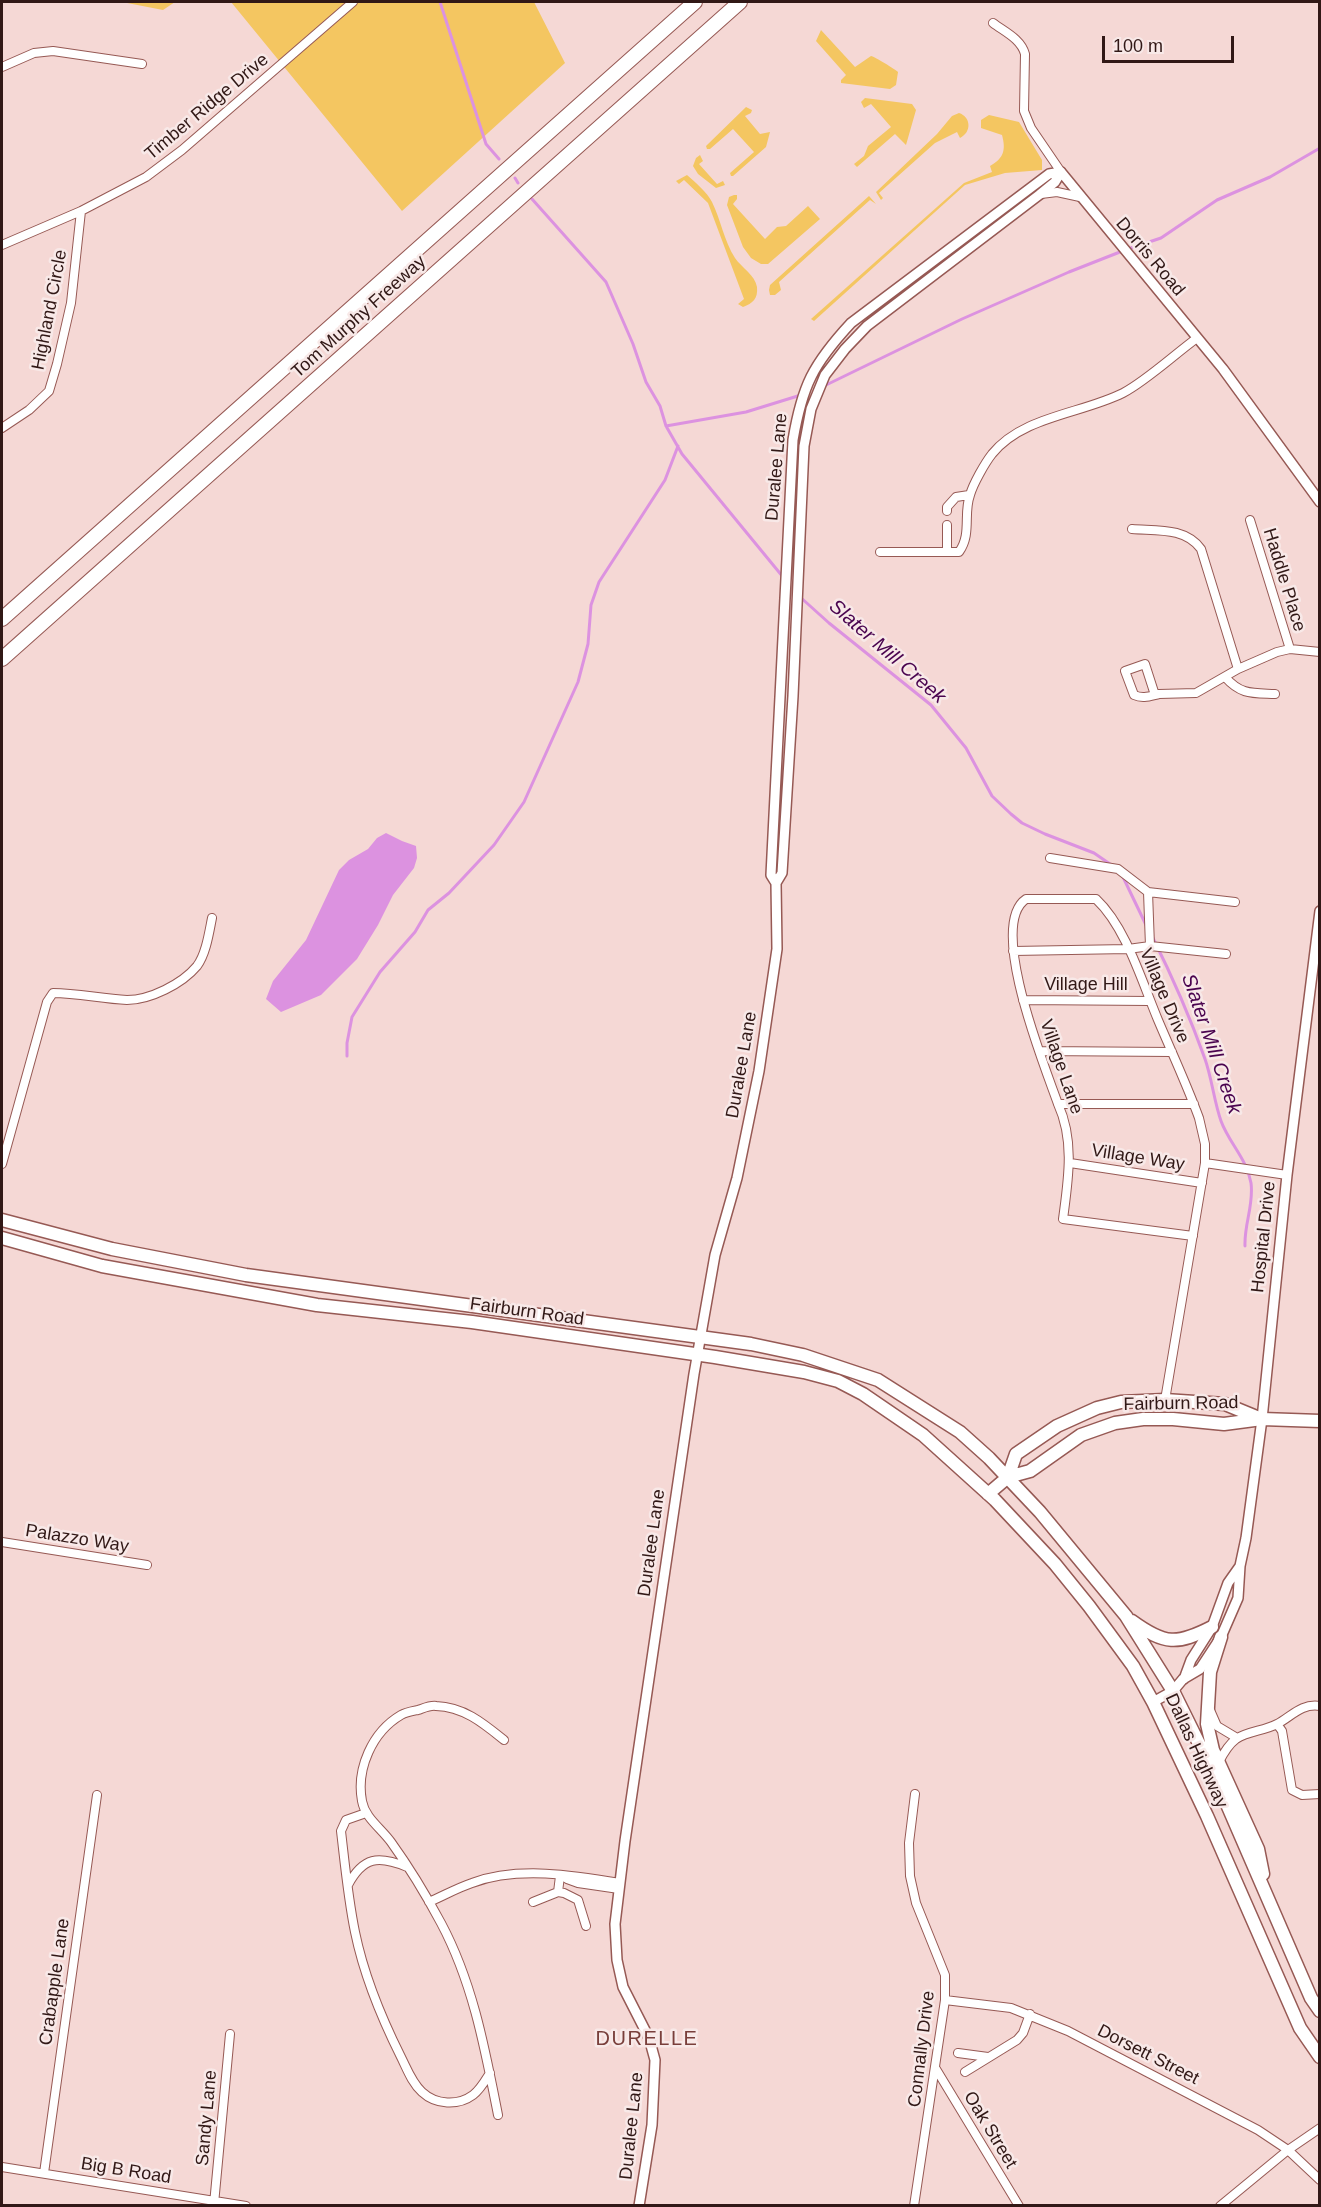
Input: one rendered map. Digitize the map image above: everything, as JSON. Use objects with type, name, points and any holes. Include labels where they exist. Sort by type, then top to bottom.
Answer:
[{"type":"highway","name":"Tom Murphy Freeway","points":[[2,619],[695,2]]},
{"type":"highway","name":"Tom Murphy Freeway","points":[[2,659],[740,2]]},
{"type":"main road","name":"Fairburn Road","points":[[2,1220],[112,1249],[246,1275],[700,1337],[786,1351],[878,1380],[960,1432],[1008,1477]]},
{"type":"main road","name":"Fairburn Road","points":[[2,1238],[102,1266],[317,1305],[472,1322],[697,1354],[804,1372],[838,1381],[863,1394],[923,1436],[988,1494],[1008,1477],[1030,1471],[1081,1435],[1114,1423],[1143,1419],[1173,1419],[1224,1424],[1262,1419],[1320,1421]]},
{"type":"main road","name":"Fairburn Road","points":[[1008,1477],[1016,1454],[1057,1425],[1105,1406],[1143,1400],[1225,1404],[1262,1419]]},
{"type":"main road","name":"Dallas Highway","points":[[1008,1477],[1040,1512],[1126,1617],[1173,1691],[1213,1772],[1311,1998],[1320,2012]]},
{"type":"main road","name":"Dallas Highway","points":[[988,1494],[1055,1564],[1089,1606],[1132,1666],[1154,1702],[1300,2028],[1320,2057]]},
{"type":"main road","points":[[1126,1617],[1149,1634],[1164,1639],[1187,1639],[1212,1627]]},
{"type":"main road","points":[[1221,1637],[1210,1672],[1207,1724],[1213,1750],[1258,1849],[1269,1902]]},
{"type":"street","name":"Timber Ridge Drive","points":[[2,245],[81,211],[146,177],[182,150],[353,2]]},
{"type":"street","name":"Dorris Road","points":[[993,23],[1019,41],[1023,48],[1025,54],[1024,111],[1031,128],[1061,172],[1223,369],[1320,502]]},
{"type":"street","points":[[2,67],[34,53],[54,51],[142,64]]},
{"type":"street","name":"Duralee Lane","points":[[776,883],[782,873],[793,696],[804,446],[811,409],[831,364],[867,326],[1039,195],[1055,182],[1061,172]]},
{"type":"street","name":"Duralee Lane","points":[[639,2205],[652,2125],[655,2060],[649,2038],[623,1987],[616,1960],[615,1924],[697,1354],[716,1255],[737,1178],[759,1071],[777,949],[776,883],[771,875],[793,440],[798,408],[813,370],[827,349],[851,323],[1049,174],[1061,172]]},
{"type":"street","points":[[1039,195],[1057,192],[1080,197]]},
{"type":"street","name":"Highland Circle","points":[[2,428],[30,410],[49,391],[71,303],[81,211]]},
{"type":"street","points":[[880,552],[959,552],[966,543],[969,495],[991,455],[1016,432],[1103,403],[1127,391],[1197,338]]},
{"type":"street","points":[[947,511],[947,507],[956,497],[969,495]]},
{"type":"street","name":"Haddle Place","points":[[1250,520],[1290,649]]},
{"type":"street","points":[[947,525],[947,552]]},
{"type":"street","points":[[1132,530],[1172,531],[1195,541],[1201,549],[1238,669]]},
{"type":"street","points":[[1155,695],[1145,664],[1125,671],[1134,695],[1141,698],[1196,693],[1238,669],[1277,652],[1290,649],[1320,652]]},
{"type":"street","points":[[1225,677],[1232,686],[1243,692],[1275,694]]},
{"type":"street","points":[[1050,858],[1118,869],[1148,892],[1235,902]]},
{"type":"street","points":[[1148,892],[1150,946]]},
{"type":"street","name":"Village Drive","points":[[1019,904],[1026,899],[1096,898],[1112,917],[1128,949],[1194,1104],[1205,1144],[1205,1163],[1166,1400]]},
{"type":"street","name":"Village Lane","points":[[1019,904],[1015,912],[1013,951],[1023,1000],[1064,1118],[1070,1163],[1063,1219],[1192,1236]]},
{"type":"street","name":"Hospital Drive","points":[[1154,1702],[1173,1691],[1184,1679],[1200,1669],[1221,1637],[1238,1599],[1240,1566],[1262,1419],[1287,1175],[1320,911]]},
{"type":"street","points":[[2,1164],[47,1002],[53,993],[129,1000],[152,995],[181,980],[198,966],[212,918]]},
{"type":"street","points":[[1013,951],[1128,949],[1150,946],[1226,954]]},
{"type":"street","name":"Village Hill","points":[[1023,1000],[1150,1000]]},
{"type":"street","points":[[1040,1051],[1172,1052]]},
{"type":"street","points":[[1058,1104],[1194,1104]]},
{"type":"street","name":"Village Way","points":[[1070,1163],[1202,1183]]},
{"type":"street","points":[[1205,1163],[1287,1175]]},
{"type":"street","name":"Palazzo Way","points":[[2,1542],[147,1565]]},
{"type":"street","name":"Hospital Drive","points":[[1184,1679],[1191,1660],[1212,1627],[1228,1583],[1240,1566]]},
{"type":"street","points":[[498,2115],[482,2031],[470,1992],[447,1935],[389,1839],[366,1812],[362,1801],[361,1779],[365,1757],[382,1731],[402,1714],[435,1705],[463,1711],[504,1740]]},
{"type":"street","points":[[1207,1705],[1218,1726],[1237,1738]]},
{"type":"street","points":[[1219,1762],[1228,1746],[1237,1738],[1277,1724],[1291,1713],[1308,1706],[1320,1706]]},
{"type":"street","points":[[1277,1724],[1282,1731],[1292,1790],[1302,1795],[1320,1794]]},
{"type":"street","name":"Connally Drive","points":[[914,2205],[945,2000],[945,1975],[916,1903],[910,1876],[909,1843],[915,1794]]},
{"type":"street","name":"Crabapple Lane","points":[[44,2173],[97,1795]]},
{"type":"street","points":[[366,1812],[346,1820],[342,1831],[348,1887],[359,1951],[388,2031],[414,2083],[429,2098],[449,2103],[462,2101],[472,2095],[490,2073]]},
{"type":"street","points":[[348,1887],[356,1871],[369,1861],[389,1860],[408,1868]]},
{"type":"street","points":[[429,1902],[473,1882],[495,1877],[535,1874],[560,1876],[578,1883],[620,1886]]},
{"type":"street","points":[[558,1892],[560,1876]]},
{"type":"street","points":[[533,1902],[558,1892],[564,1893],[578,1900],[586,1926]]},
{"type":"street","name":"Dorsett Street","points":[[945,2000],[994,2005],[1030,2014],[1225,2111],[1288,2150],[1320,2180]]},
{"type":"street","points":[[965,2072],[1017,2040],[1030,2014]]},
{"type":"street","name":"Sandy Lane","points":[[214,2203],[230,2034]]},
{"type":"street","points":[[958,2053],[988,2057]]},
{"type":"street","name":"Oak Street","points":[[936,2069],[1019,2205]]},
{"type":"street","points":[[1220,2205],[1288,2150],[1320,2128]]},
{"type":"street","name":"Big B Road","points":[[2,2167],[214,2203],[246,2205]]},
{"type":"shaded area","points":[[122,2],[175,2],[163,10]]},
{"type":"shaded area","points":[[231,2],[534,2],[565,63],[402,211]]},
{"type":"shaded area","points":[[821,30],[855,67],[871,56],[896,70],[898,72],[896,85],[890,89],[841,83],[846,75],[816,41]]},
{"type":"shaded area","points":[[865,98],[912,104],[916,110],[906,145],[895,134],[857,167],[854,164],[864,156],[868,146],[891,127],[871,104],[864,108],[861,102]]},
{"type":"shaded area","points":[[746,107],[752,110],[745,116],[760,134],[770,132],[766,147],[731,176],[730,173],[754,152],[733,129],[710,149],[706,146]]},
{"type":"shaded area","points":[[959,113],[968,121],[967,132],[960,138],[957,132],[935,143],[879,193],[883,198],[881,200],[876,192],[937,134],[952,116]]},
{"type":"shaded area","points":[[989,115],[1019,122],[1042,160],[1042,170],[1005,173],[965,185],[814,321],[811,319],[964,183],[992,172],[990,166],[1001,157],[1004,145],[1002,135],[981,128],[981,120]]},
{"type":"shaded area","points":[[700,155],[703,161],[699,164],[717,184],[723,181],[725,185],[716,188],[698,174],[693,166]]},
{"type":"shaded area","points":[[687,175],[710,198],[731,251],[756,283],[756,298],[743,307],[738,304],[744,299],[708,203],[684,180],[679,184],[676,181]]},
{"type":"shaded area","points":[[737,195],[737,199],[733,204],[765,239],[777,227],[786,226],[808,206],[820,219],[768,264],[761,264],[751,258],[743,247],[727,205],[729,197]]},
{"type":"shaded area","points":[[869,196],[876,204],[870,200],[779,282],[781,290],[775,295],[770,295],[770,285]]},
{"type":"shaded area","points":[[386,833],[416,846],[417,858],[414,868],[393,895],[357,959],[321,995],[281,1012],[266,999],[273,981],[306,940],[339,870]]},
{"type":"waterway","name":"Slater Mill Creek","points":[[440,2],[486,144],[499,159]]},
{"type":"waterway","points":[[824,386],[962,319],[1069,272],[1161,238],[1217,200],[1270,177],[1320,148]]},
{"type":"waterway","name":"Slater Mill Creek","points":[[515,178],[518,183]]},
{"type":"waterway","name":"Slater Mill Creek","points":[[532,199],[606,282],[633,344],[646,382],[682,454],[783,577]]},
{"type":"waterway","points":[[666,426],[746,412],[801,395]]},
{"type":"waterway","points":[[347,1056],[352,1017],[380,972],[415,932],[428,910],[449,893],[494,845],[524,802],[578,682],[588,644],[591,605],[599,582],[665,480],[678,446]]},
{"type":"waterway","name":"Slater Mill Creek","points":[[799,596],[931,705],[966,748],[992,796],[1011,814],[1022,823],[1094,853],[1110,864]]},
{"type":"waterway","name":"Slater Mill Creek","points":[[1123,877],[1146,925]]},
{"type":"waterway","name":"Slater Mill Creek","points":[[1152,936],[1199,1043],[1221,1121],[1249,1174],[1252,1191],[1245,1246]]},
{"type":"district","name":"DURELLE","points":[[647,2039]]}]
